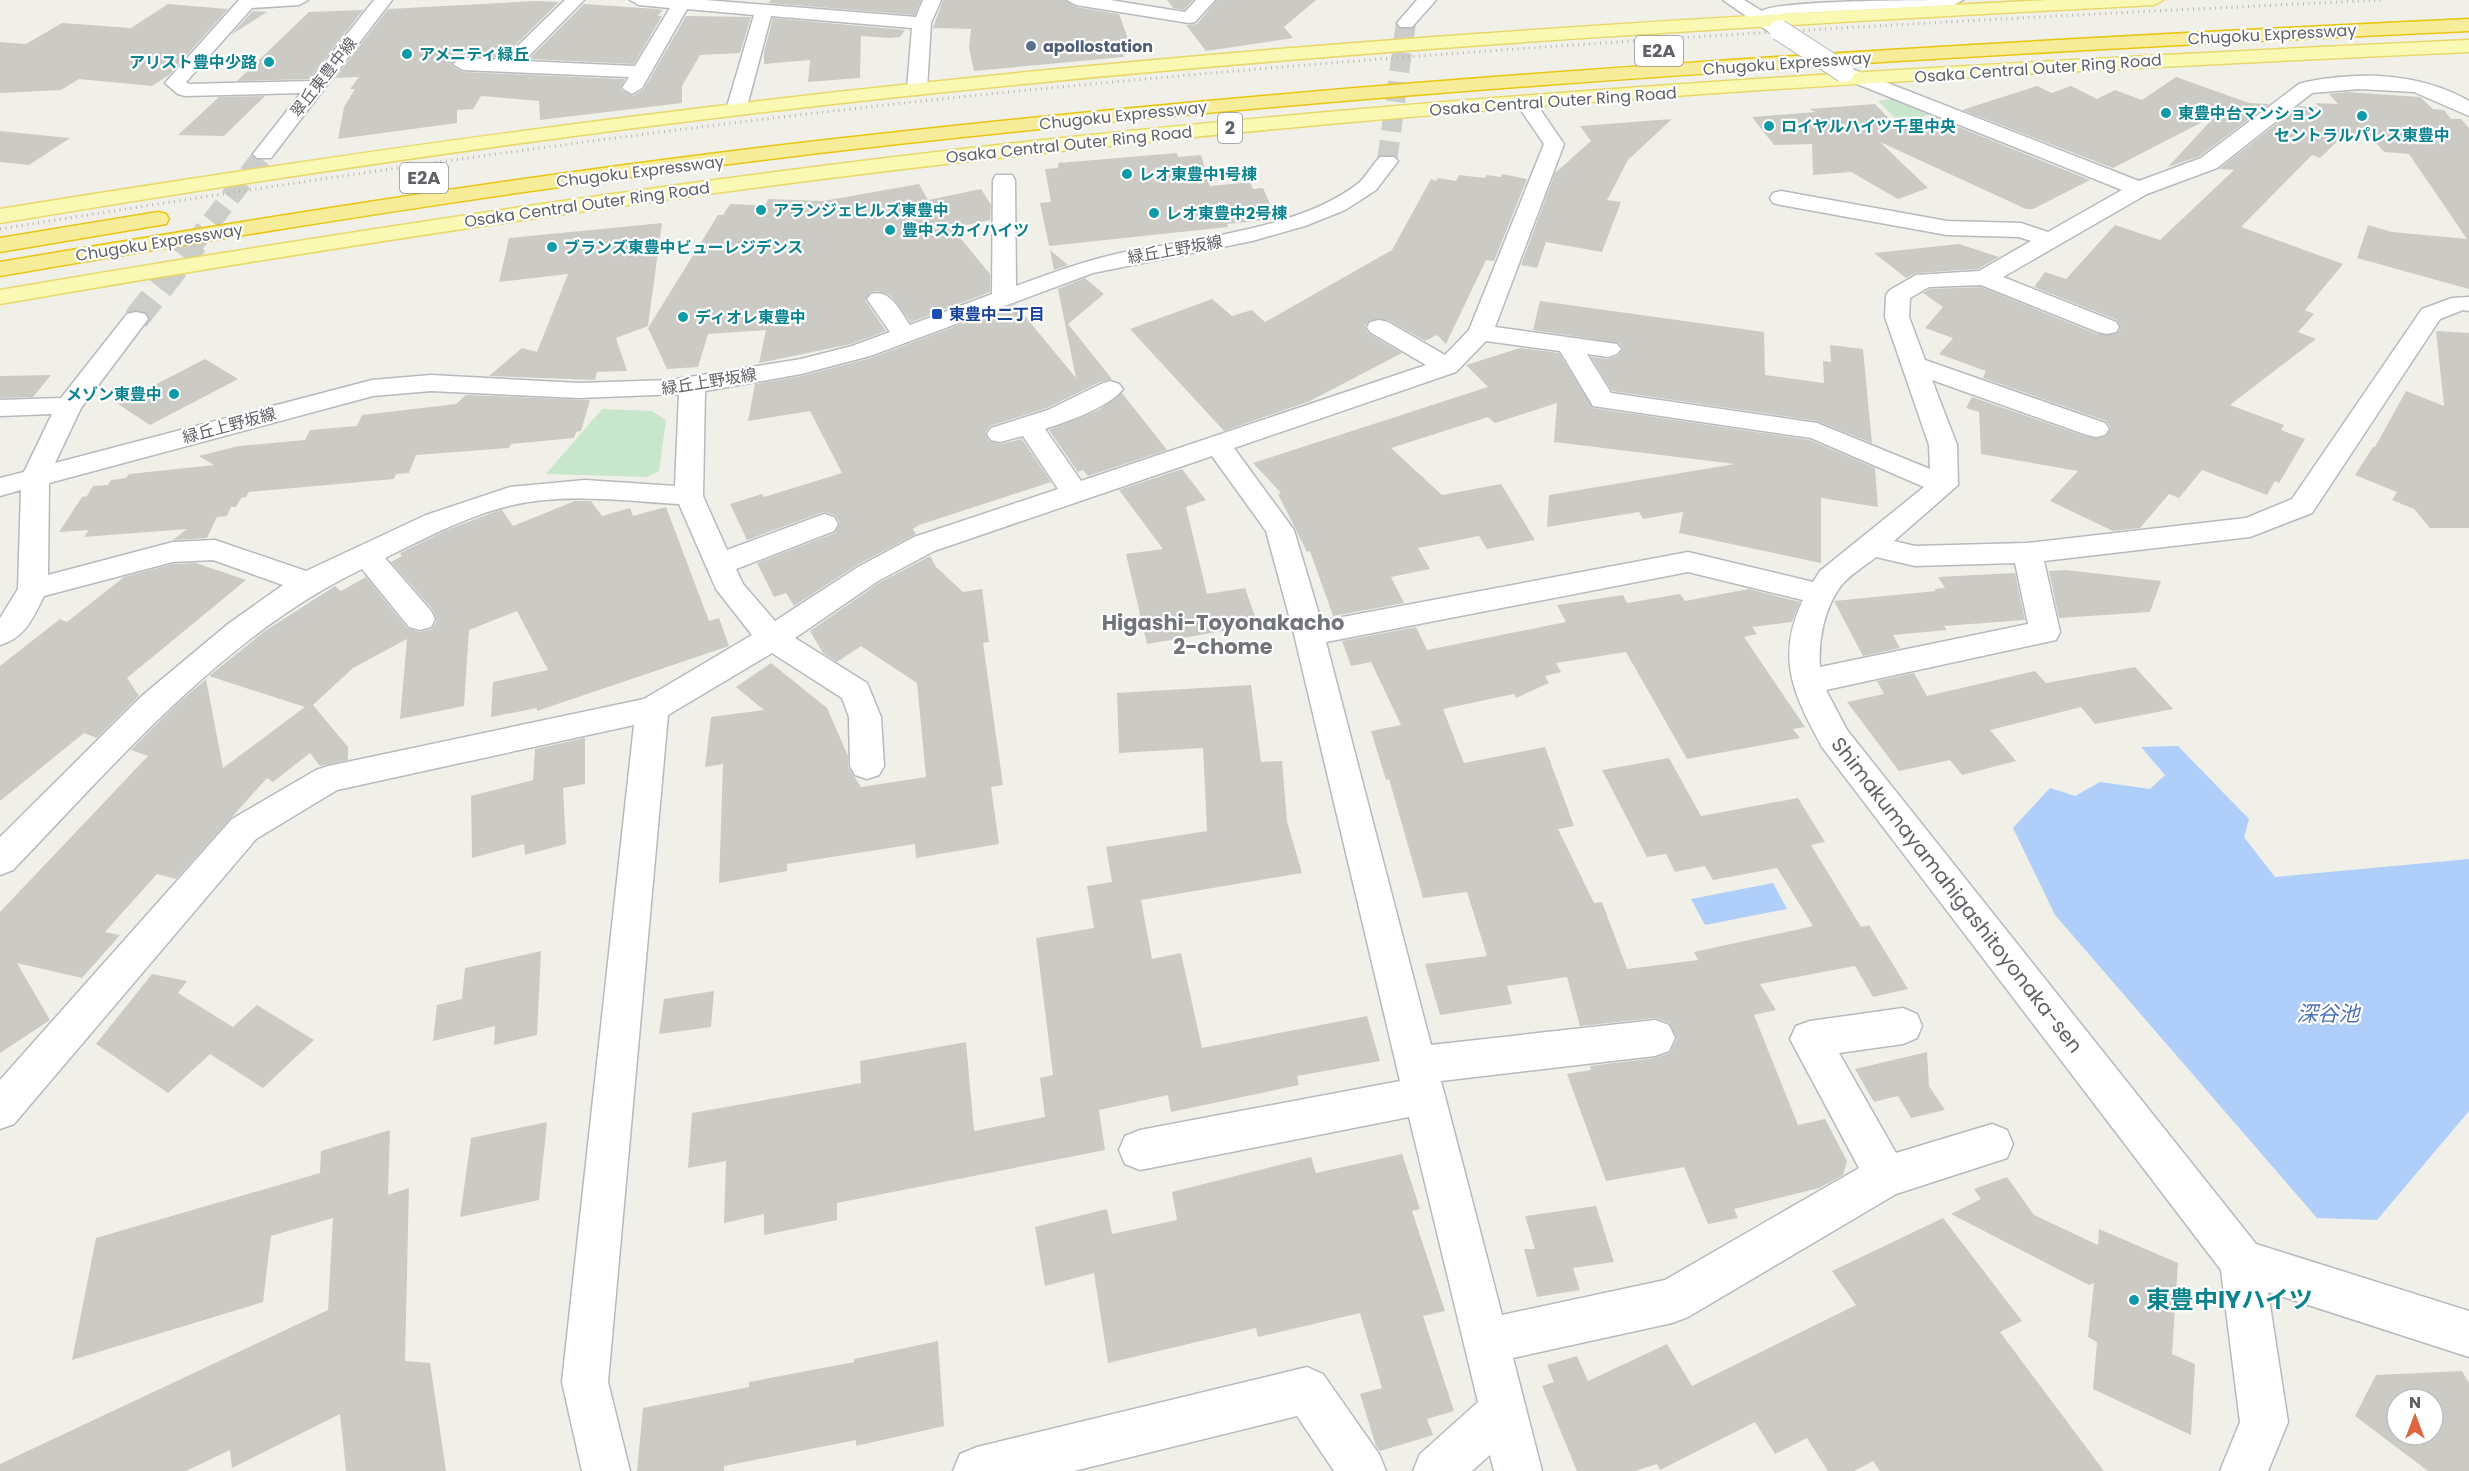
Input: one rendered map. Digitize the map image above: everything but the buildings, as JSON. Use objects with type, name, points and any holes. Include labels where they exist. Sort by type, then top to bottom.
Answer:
[{"type":"highway","name":"Chugoku Expressway","points":[[1757,45],[2469,7]]},
{"type":"highway","name":"Chugoku Expressway","points":[[0,269],[476,192],[884,140],[1071,120],[1558,78],[1943,53],[2469,24]]},
{"type":"highway","name":"Chugoku Expressway","points":[[531,164],[850,123]]},
{"type":"highway","name":"Chugoku Expressway","points":[[0,245],[175,216]]},
{"type":"main road","points":[[0,216],[455,146],[917,89],[1320,52],[2154,0]]},
{"type":"main road","name":"Osaka Central Outer Ring Road","points":[[0,297],[358,238],[644,195],[866,166],[1187,132],[1853,75],[2469,46]]},
{"type":"main road","points":[[0,207],[192,185]]},
{"type":"street","points":[[299,0],[248,1],[175,83],[185,90],[315,87]]},
{"type":"street","name":"翠丘東豊中線","points":[[264,154],[383,0]]},
{"type":"street","points":[[508,66],[574,0]]},
{"type":"street","points":[[639,0],[922,23]]},
{"type":"street","points":[[917,89],[922,23],[932,0]]},
{"type":"street","points":[[1076,0],[1189,18],[1206,0]]},
{"type":"street","points":[[1406,23],[1427,0]]},
{"type":"street","points":[[1732,0],[1853,75],[2139,189]]},
{"type":"street","points":[[1772,25],[1772,10],[1954,0]]},
{"type":"street","points":[[463,64],[508,66],[637,80],[682,3]]},
{"type":"street","points":[[736,110],[764,10]]},
{"type":"street","points":[[1984,278],[2139,189],[2209,163],[2306,88],[2323,83],[2415,86],[2454,100],[2469,110]]},
{"type":"street","points":[[0,1110],[244,830],[328,778],[652,709],[772,638],[868,574],[924,544],[1447,367],[1480,333],[1554,144],[1526,103]]},
{"type":"street","name":"緑丘上野坂線","points":[[0,487],[361,390],[409,382],[607,391],[692,384],[824,362],[905,335],[1086,268],[1122,258],[1235,238],[1301,221],[1346,201],[1381,175],[1387,161]]},
{"type":"street","points":[[1004,180],[1004,299]]},
{"type":"street","points":[[1781,198],[1947,228],[2020,230],[2050,240]]},
{"type":"street","points":[[1569,344],[1602,400],[1817,431],[1944,485],[1943,445],[1912,364],[1897,316],[1898,295],[1924,280],[1984,278],[2107,327]]},
{"type":"street","points":[[879,299],[905,335]]},
{"type":"street","points":[[1873,546],[1915,556],[2027,553],[2250,527],[2302,506],[2431,314],[2461,303],[2469,304]]},
{"type":"street","points":[[0,634],[15,623],[33,589],[35,477],[69,406],[136,319]]},
{"type":"street","points":[[1379,327],[1447,367]]},
{"type":"street","points":[[1480,333],[1608,349]]},
{"type":"street","points":[[1912,364],[2096,429]]},
{"type":"street","points":[[692,384],[689,496],[719,564],[731,589],[772,638],[856,691],[866,717],[867,766]]},
{"type":"street","points":[[1000,434],[1029,426],[1092,400],[1111,389]]},
{"type":"street","points":[[0,408],[69,406]]},
{"type":"street","points":[[1029,426],[1075,493]]},
{"type":"street","points":[[1218,445],[1280,530],[1309,634],[1518,1471]]},
{"type":"street","name":"Shimakumayamahigashitoyonaka-sen","points":[[1944,485],[1873,546],[1831,578],[1820,594],[1803,638],[1808,682],[1834,738],[2242,1262]]},
{"type":"street","points":[[0,860],[154,704],[239,633],[307,583],[436,522],[510,496],[585,489],[689,496]]},
{"type":"street","points":[[719,564],[824,524]]},
{"type":"street","points":[[33,589],[173,552],[215,550],[307,583]]},
{"type":"street","points":[[1808,682],[2045,632],[2027,553]]},
{"type":"street","points":[[367,556],[420,619]]},
{"type":"street","points":[[1309,634],[1688,562],[1820,594]]},
{"type":"street","points":[[606,1471],[585,1382],[652,709]]},
{"type":"street","points":[[1887,1176],[1810,1039],[1903,1026]]},
{"type":"street","points":[[1140,1150],[1421,1080],[1655,1038]]},
{"type":"street","points":[[1487,1341],[1672,1301],[1887,1176],[1992,1144]]},
{"type":"street","points":[[2244,1471],[2264,1422],[2242,1262],[2467,1329]]},
{"type":"street","points":[[977,1471],[1307,1390],[1362,1471]]},
{"type":"street","points":[[1437,1471],[1504,1410]]},
{"type":"green space","points":[[1892,99],[1930,114],[1903,125],[1878,101]]},
{"type":"green space","points":[[602,409],[652,411],[666,420],[659,471],[647,477],[546,474]]},
{"type":"water","name":"深谷池","points":[[2178,746],[2249,819],[2244,837],[2275,877],[2469,859],[2469,1111],[2377,1220],[2317,1218],[2055,915],[2013,828],[2050,788],[2075,796],[2100,782],[2150,789],[2165,775],[2141,747]]},
{"type":"water","points":[[1773,883],[1787,909],[1705,925],[1691,899]]},
{"type":"tunnel","points":[[1387,161],[1406,23]]},
{"type":"tunnel","points":[[193,245],[264,154]]},
{"type":"tunnel","points":[[136,319],[195,243]]},
{"type":"railway","points":[[0,229],[494,154],[865,107],[1163,77],[1510,49],[2032,17],[2381,0]]},
{"type":"place","name":"apollostation","points":[[1031,46]]},
{"type":"place","name":"アメニティ緑丘","points":[[407,54]]},
{"type":"place","name":"アリスト豊中少路","points":[[269,62]]},
{"type":"place","name":"東豊中台マンション","points":[[2166,113]]},
{"type":"place","name":"セントラルパレス東豊中","points":[[2362,116]]},
{"type":"place","name":"ロイヤルハイツ千里中央","points":[[1769,126]]},
{"type":"place","name":"レオ東豊中1号棟","points":[[1127,174]]},
{"type":"place","name":"アランジェヒルズ東豊中","points":[[761,210]]},
{"type":"place","name":"レオ東豊中2号棟","points":[[1154,213]]},
{"type":"place","name":"豊中スカイハイツ","points":[[890,230]]},
{"type":"place","name":"ブランズ東豊中ビューレジデンス","points":[[552,247]]},
{"type":"place","name":"東豊中二丁目","points":[[937,314]]},
{"type":"place","name":"ディオレ東豊中","points":[[683,317]]},
{"type":"place","name":"メゾン東豊中","points":[[174,394]]},
{"type":"place","name":"東豊中IYハイツ","points":[[2134,1300]]},
{"type":"district","name":"Higashi-Toyonakacho 2-chome","points":[[1223,635]]}]
